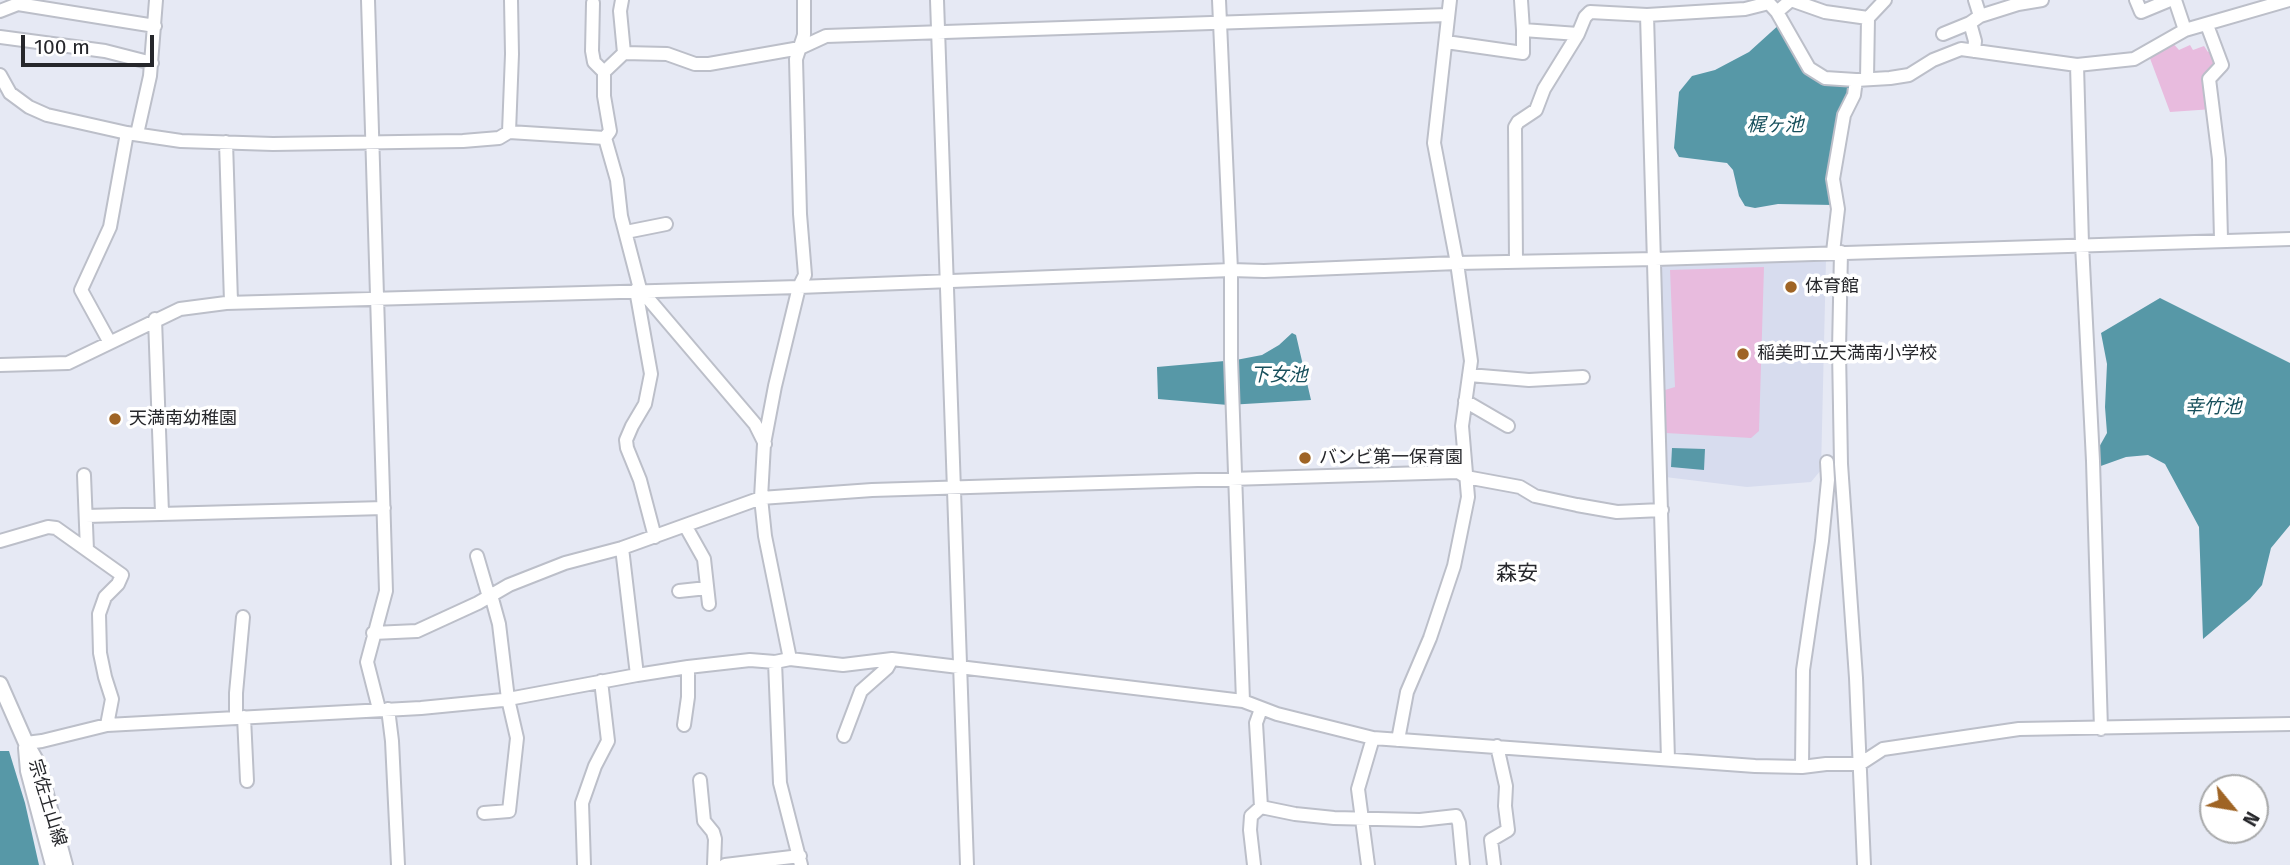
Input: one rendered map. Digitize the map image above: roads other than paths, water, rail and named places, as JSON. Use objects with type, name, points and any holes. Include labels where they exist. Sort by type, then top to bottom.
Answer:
[{"type":"main road","name":"宗佐土山線","points":[[0,684],[38,764],[65,865]]},
{"type":"main road","name":"宗佐土山線","points":[[26,743],[28,771],[53,865]]},
{"type":"street","points":[[109,341],[81,290],[110,227],[152,63],[156,0]]},
{"type":"street","points":[[368,0],[386,591],[367,662],[392,741],[398,865]]},
{"type":"street","points":[[509,132],[511,0]]},
{"type":"street","points":[[622,0],[620,11],[624,52]]},
{"type":"street","points":[[790,659],[765,536],[761,498],[765,444],[775,386],[799,287],[805,275],[796,102],[796,59],[804,35],[804,0]]},
{"type":"street","points":[[937,0],[967,865]]},
{"type":"street","points":[[1219,0],[1231,270],[1231,359],[1243,702]]},
{"type":"street","points":[[1398,740],[1407,692],[1434,626],[1454,566],[1466,509],[1462,426],[1471,361],[1457,263],[1434,143],[1450,0]]},
{"type":"street","points":[[1446,42],[1523,52],[1521,0]]},
{"type":"street","points":[[1516,262],[1515,127],[1536,110],[1544,89],[1578,34],[1590,6],[1622,6],[1647,15],[1745,9],[1791,0],[1825,12],[1868,18]]},
{"type":"street","points":[[1864,865],[1841,464],[1838,209],[1833,179],[1844,116],[1861,80],[1868,18],[1885,0]]},
{"type":"street","points":[[1974,51],[1975,0]]},
{"type":"street","points":[[1943,34],[2018,4],[2042,0]]},
{"type":"street","points":[[2136,0],[2141,12],[2173,0],[2185,30]]},
{"type":"street","points":[[1771,5],[1809,68],[1825,78],[1861,80],[1909,75],[1933,60],[1961,50],[2077,65],[2134,59],[2185,30],[2290,0]]},
{"type":"street","points":[[589,1],[594,62],[604,72]]},
{"type":"street","points":[[0,11],[18,4],[155,26]]},
{"type":"street","points":[[605,138],[610,131],[604,96],[604,72],[624,52],[667,54],[695,64],[709,64],[800,48],[826,36],[1448,15]]},
{"type":"street","points":[[1647,15],[1668,758]]},
{"type":"street","points":[[2207,25],[2222,65],[2209,79],[2219,159],[2221,239]]},
{"type":"street","points":[[1523,30],[1578,34]]},
{"type":"street","points":[[0,37],[106,51],[152,63]]},
{"type":"street","points":[[2077,65],[2101,729]]},
{"type":"street","points":[[0,75],[10,93],[29,107],[47,115],[132,134],[181,141],[463,141],[499,138],[509,132],[605,138]]},
{"type":"street","points":[[605,138],[617,180],[651,374],[645,404],[626,440],[627,449],[640,480],[655,537]]},
{"type":"street","points":[[226,142],[231,302]]},
{"type":"street","points":[[626,232],[666,224]]},
{"type":"street","points":[[0,365],[68,363],[180,309],[231,302],[799,287],[1231,270],[2290,239]]},
{"type":"street","points":[[638,290],[755,424],[765,444]]},
{"type":"street","points":[[155,319],[162,513]]},
{"type":"street","points":[[1469,375],[1529,380],[1583,377]]},
{"type":"street","points":[[1465,401],[1508,426]]},
{"type":"street","points":[[1801,767],[1803,670],[1822,541],[1828,480],[1827,462]]},
{"type":"street","points":[[373,633],[416,631],[509,585],[565,563],[686,527],[761,498],[872,490],[1458,472],[1466,477],[1520,487],[1535,495],[1617,512],[1662,510]]},
{"type":"street","points":[[84,475],[87,550]]},
{"type":"street","points":[[86,516],[384,508]]},
{"type":"street","points":[[0,541],[48,527],[56,528],[122,575],[118,584],[105,597],[99,614],[100,653],[112,699],[107,725]]},
{"type":"street","points":[[686,527],[704,559],[709,604]]},
{"type":"street","points":[[1822,541],[1847,541]]},
{"type":"street","points":[[622,548],[637,674]]},
{"type":"street","points":[[477,556],[499,624],[508,699],[517,738],[509,811],[484,813]]},
{"type":"street","points":[[679,591],[707,588]]},
{"type":"street","points":[[243,617],[236,693],[247,781]]},
{"type":"street","points":[[26,743],[107,725],[508,699],[637,674],[750,660],[775,662],[790,659],[842,665],[892,659],[1243,702],[1373,738],[1801,767],[1860,764],[1884,749],[2019,729],[2290,724]]},
{"type":"street","points":[[844,736],[860,691],[887,668],[892,659]]},
{"type":"street","points":[[725,865],[800,860],[780,783],[775,662]]},
{"type":"street","points":[[684,725],[688,667]]},
{"type":"street","points":[[584,865],[582,803],[595,765],[608,741],[601,681]]},
{"type":"street","points":[[1261,709],[1256,723],[1261,807]]},
{"type":"street","points":[[1368,865],[1359,789],[1373,738]]},
{"type":"street","points":[[1494,865],[1491,840],[1508,830],[1506,786],[1497,746]]},
{"type":"street","points":[[700,780],[704,821],[715,839],[714,865]]},
{"type":"street","points":[[1261,807],[1295,814],[1363,818],[1420,820],[1455,816],[1459,823],[1463,865]]},
{"type":"street","points":[[1254,865],[1251,816],[1261,807]]},
{"type":"water","name":"梶ヶ池","points":[[1781,23],[1807,73],[1849,85],[1852,89],[1833,205],[1778,204],[1755,208],[1745,206],[1739,196],[1733,170],[1727,163],[1679,157],[1674,148],[1679,92],[1692,76],[1715,70],[1749,52]]},
{"type":"water","name":"幸竹池","points":[[2160,298],[2290,363],[2290,525],[2271,548],[2262,585],[2250,599],[2203,639],[2199,527],[2165,464],[2148,455],[2126,457],[2098,467],[2098,449],[2107,433],[2107,364],[2101,333]]},
{"type":"water","name":"下女池","points":[[1292,333],[1296,335],[1311,400],[1228,405],[1158,399],[1157,367],[1262,355]]},
{"type":"water","points":[[1672,448],[1705,449],[1704,470],[1671,467]]},
{"type":"water","points":[[0,751],[9,751],[25,803],[39,865],[0,865]]},
{"type":"place","name":"体育館","points":[[1791,287]]},
{"type":"place","name":"稲美町立天満南小学校","points":[[1743,354]]},
{"type":"place","name":"天満南幼稚園","points":[[115,419]]},
{"type":"place","name":"バンビ第一保育園","points":[[1305,458]]},
{"type":"district","name":"森安","points":[[1517,574]]}]
